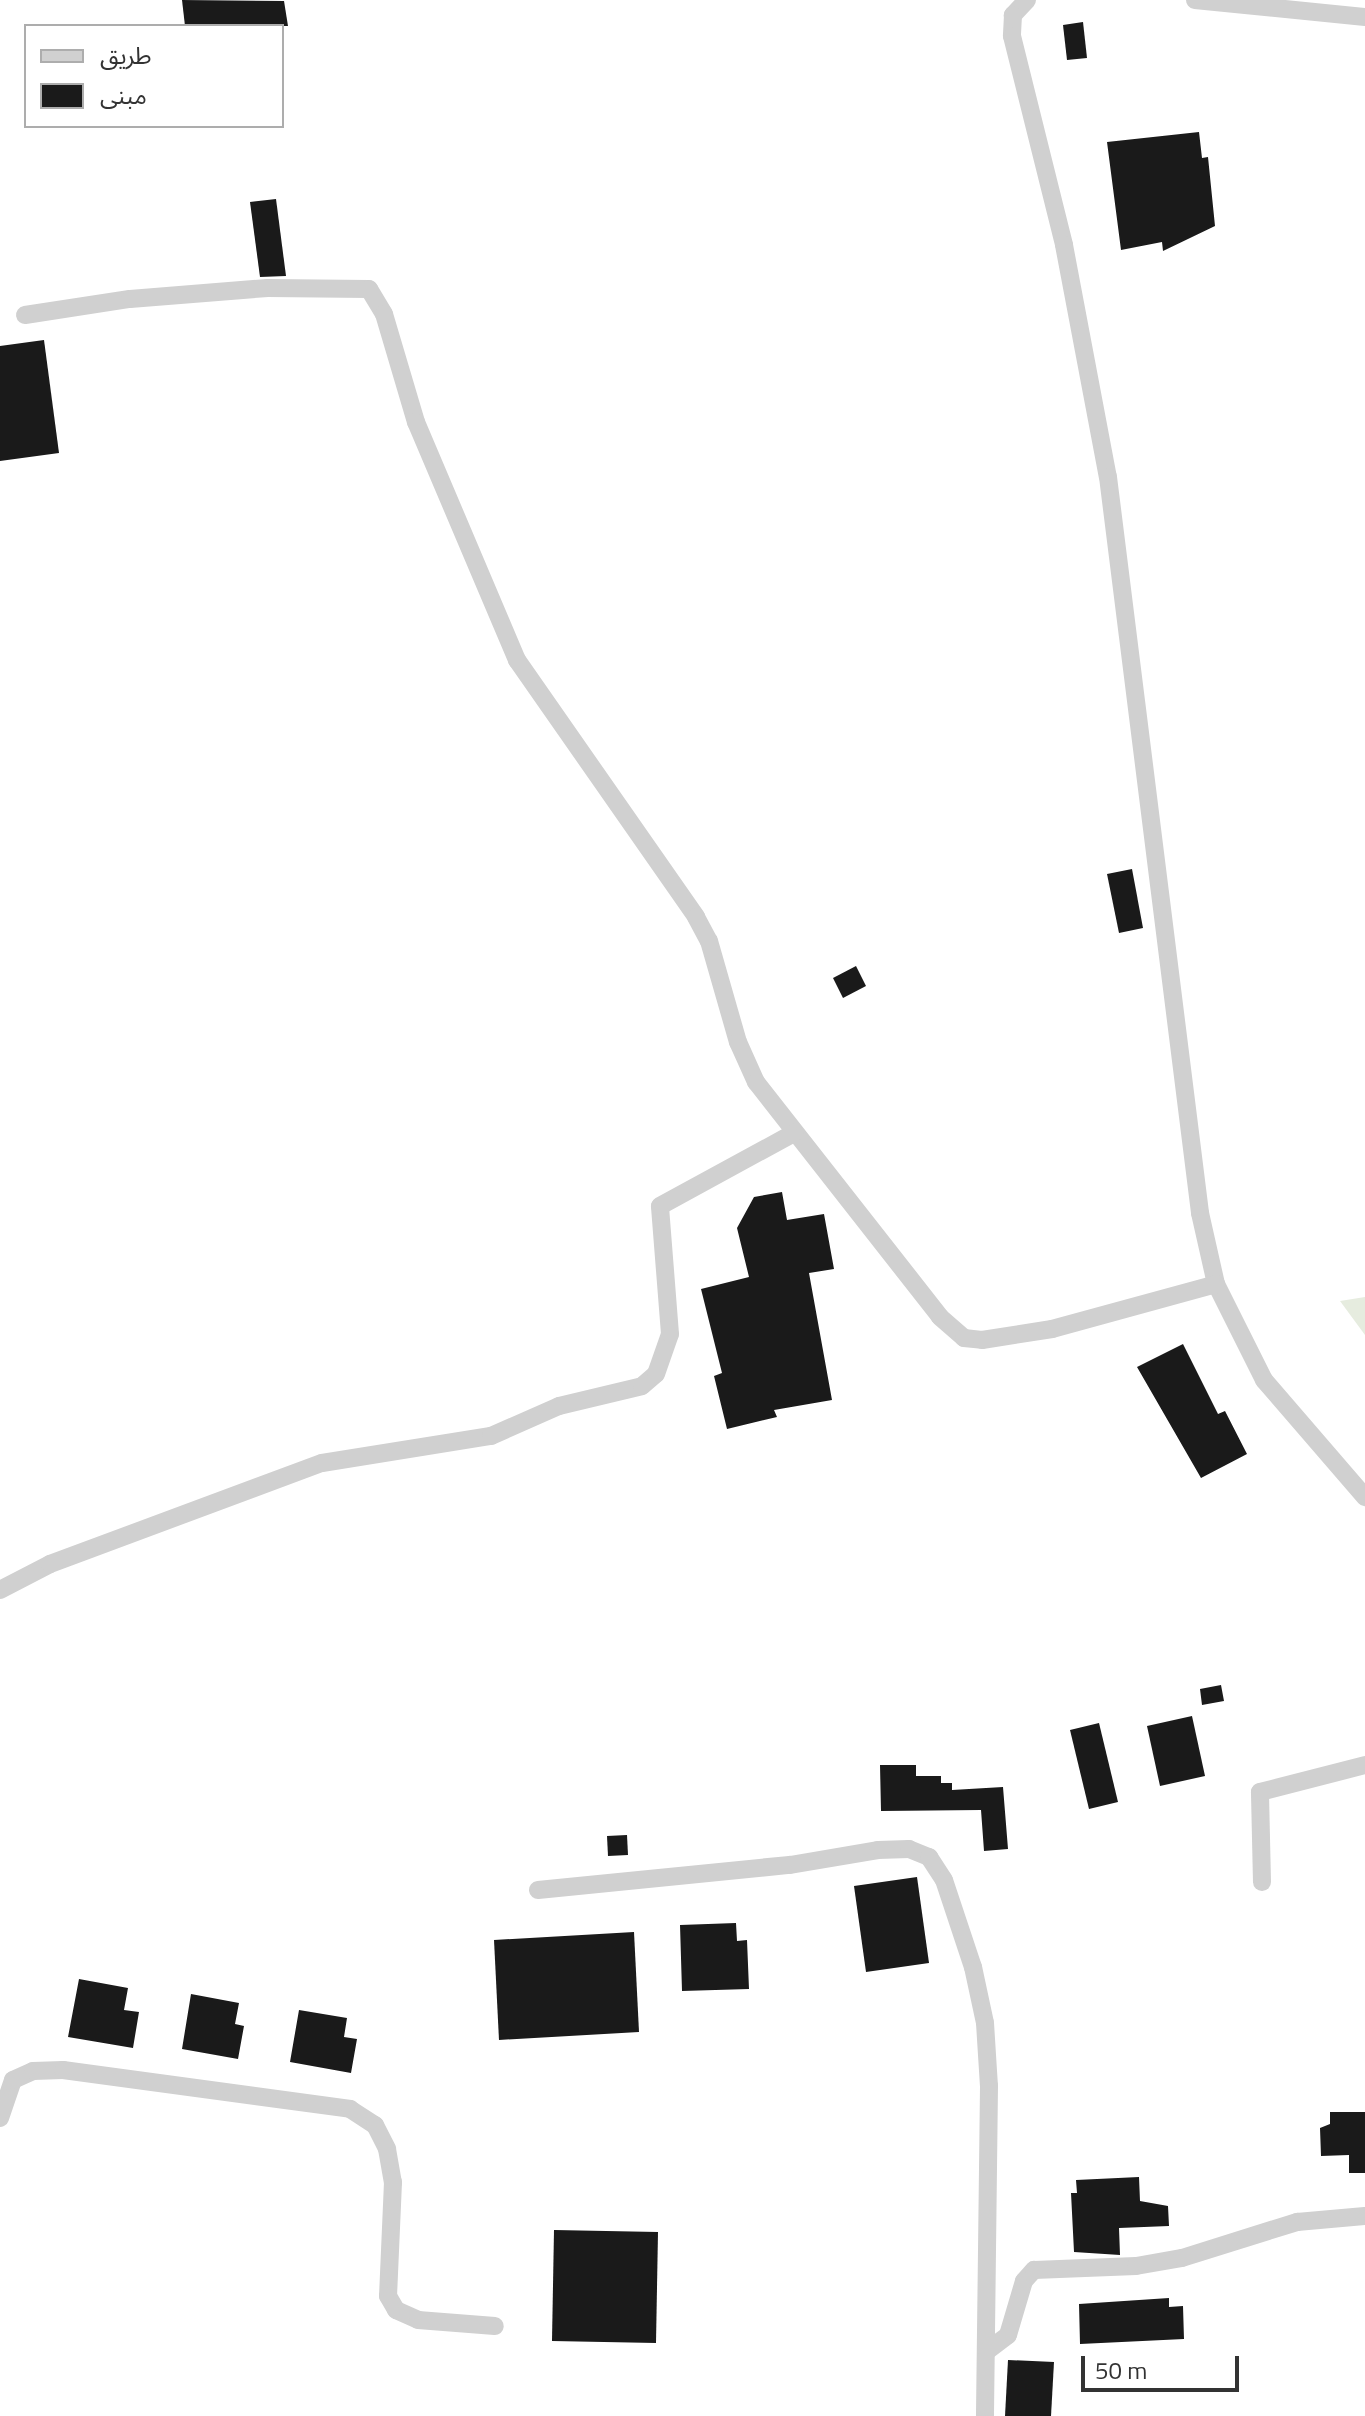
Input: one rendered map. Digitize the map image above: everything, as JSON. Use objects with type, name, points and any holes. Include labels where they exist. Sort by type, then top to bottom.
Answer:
[{"type":"street","points":[[1027,0],[1013,15],[1012,36],[1064,245],[1108,477],[1200,1213],[1216,1284],[1264,1380],[1365,1497]]},
{"type":"street","points":[[1195,0],[1365,17]]},
{"type":"street","points":[[25,315],[130,299],[268,288],[360,285],[372,292],[384,314],[416,422],[517,660],[696,917],[709,941],[744,1055],[756,1082],[873,1238],[964,1338],[1052,1329],[1216,1284]]},
{"type":"street","points":[[0,1590],[50,1564],[322,1463],[491,1436],[559,1406],[642,1386],[656,1374],[670,1334],[660,1206],[794,1133]]},
{"type":"street","points":[[1262,1882],[1260,1792],[1365,1765]]},
{"type":"street","points":[[538,1890],[790,1865],[878,1850],[909,1849],[929,1857],[944,1880],[959,1924],[985,2023],[989,2086],[985,2416]]},
{"type":"street","points":[[0,2118],[6,2074],[63,2070],[350,2109],[375,2125],[387,2149],[393,2182],[388,2296],[396,2310],[418,2320],[495,2326]]},
{"type":"street","points":[[987,2351],[1008,2335],[1024,2281],[1034,2270],[1136,2266],[1182,2258],[1297,2222],[1365,2216]]},
{"type":"shaded area","points":[[1365,1297],[1365,1335],[1340,1301]]},
{"type":"building","points":[[182,0],[284,1],[288,26],[284,24],[185,24]]},
{"type":"building","points":[[1083,22],[1087,58],[1067,60],[1063,25]]},
{"type":"building","points":[[1199,132],[1202,158],[1208,157],[1215,226],[1163,251],[1162,242],[1121,250],[1107,142]]},
{"type":"building","points":[[276,199],[286,276],[260,277],[250,202]]},
{"type":"building","points":[[44,340],[59,453],[0,461],[0,346]]},
{"type":"building","points":[[1132,869],[1143,928],[1119,933],[1107,874]]},
{"type":"building","points":[[856,966],[866,986],[843,998],[833,978]]},
{"type":"building","points":[[782,1192],[787,1220],[824,1214],[834,1269],[809,1273],[832,1400],[774,1410],[777,1417],[727,1429],[714,1376],[722,1373],[701,1289],[749,1277],[737,1228],[754,1197]]},
{"type":"building","points":[[1183,1344],[1218,1414],[1225,1411],[1247,1454],[1201,1478],[1137,1367]]},
{"type":"building","points":[[1221,1685],[1224,1701],[1202,1705],[1200,1689]]},
{"type":"building","points":[[1192,1716],[1205,1776],[1160,1786],[1147,1726]]},
{"type":"building","points":[[1099,1723],[1118,1802],[1089,1809],[1070,1730]]},
{"type":"building","points":[[880,1765],[916,1765],[916,1776],[941,1776],[941,1783],[952,1783],[952,1790],[1003,1787],[1008,1849],[984,1851],[981,1810],[881,1811]]},
{"type":"building","points":[[627,1835],[628,1855],[608,1856],[607,1836]]},
{"type":"building","points":[[917,1877],[929,1963],[866,1972],[854,1886]]},
{"type":"building","points":[[736,1923],[737,1941],[747,1940],[749,1989],[682,1991],[680,1925]]},
{"type":"building","points":[[634,1932],[639,2032],[499,2040],[494,1940]]},
{"type":"building","points":[[79,1979],[128,1988],[124,2010],[139,2012],[133,2048],[68,2037]]},
{"type":"building","points":[[191,1994],[239,2003],[235,2024],[244,2026],[238,2059],[182,2049]]},
{"type":"building","points":[[299,2010],[347,2018],[344,2037],[357,2039],[351,2073],[290,2062]]},
{"type":"building","points":[[1330,2112],[1365,2112],[1365,2173],[1349,2173],[1349,2155],[1321,2156],[1320,2128],[1330,2124]]},
{"type":"building","points":[[1139,2177],[1140,2201],[1168,2206],[1169,2226],[1119,2228],[1120,2255],[1074,2252],[1071,2193],[1077,2193],[1076,2180]]},
{"type":"building","points":[[554,2230],[658,2232],[656,2343],[552,2341]]},
{"type":"building","points":[[1169,2298],[1169,2307],[1183,2306],[1184,2339],[1080,2344],[1079,2304]]},
{"type":"building","points":[[1008,2360],[1054,2362],[1051,2416],[1005,2416]]}]
